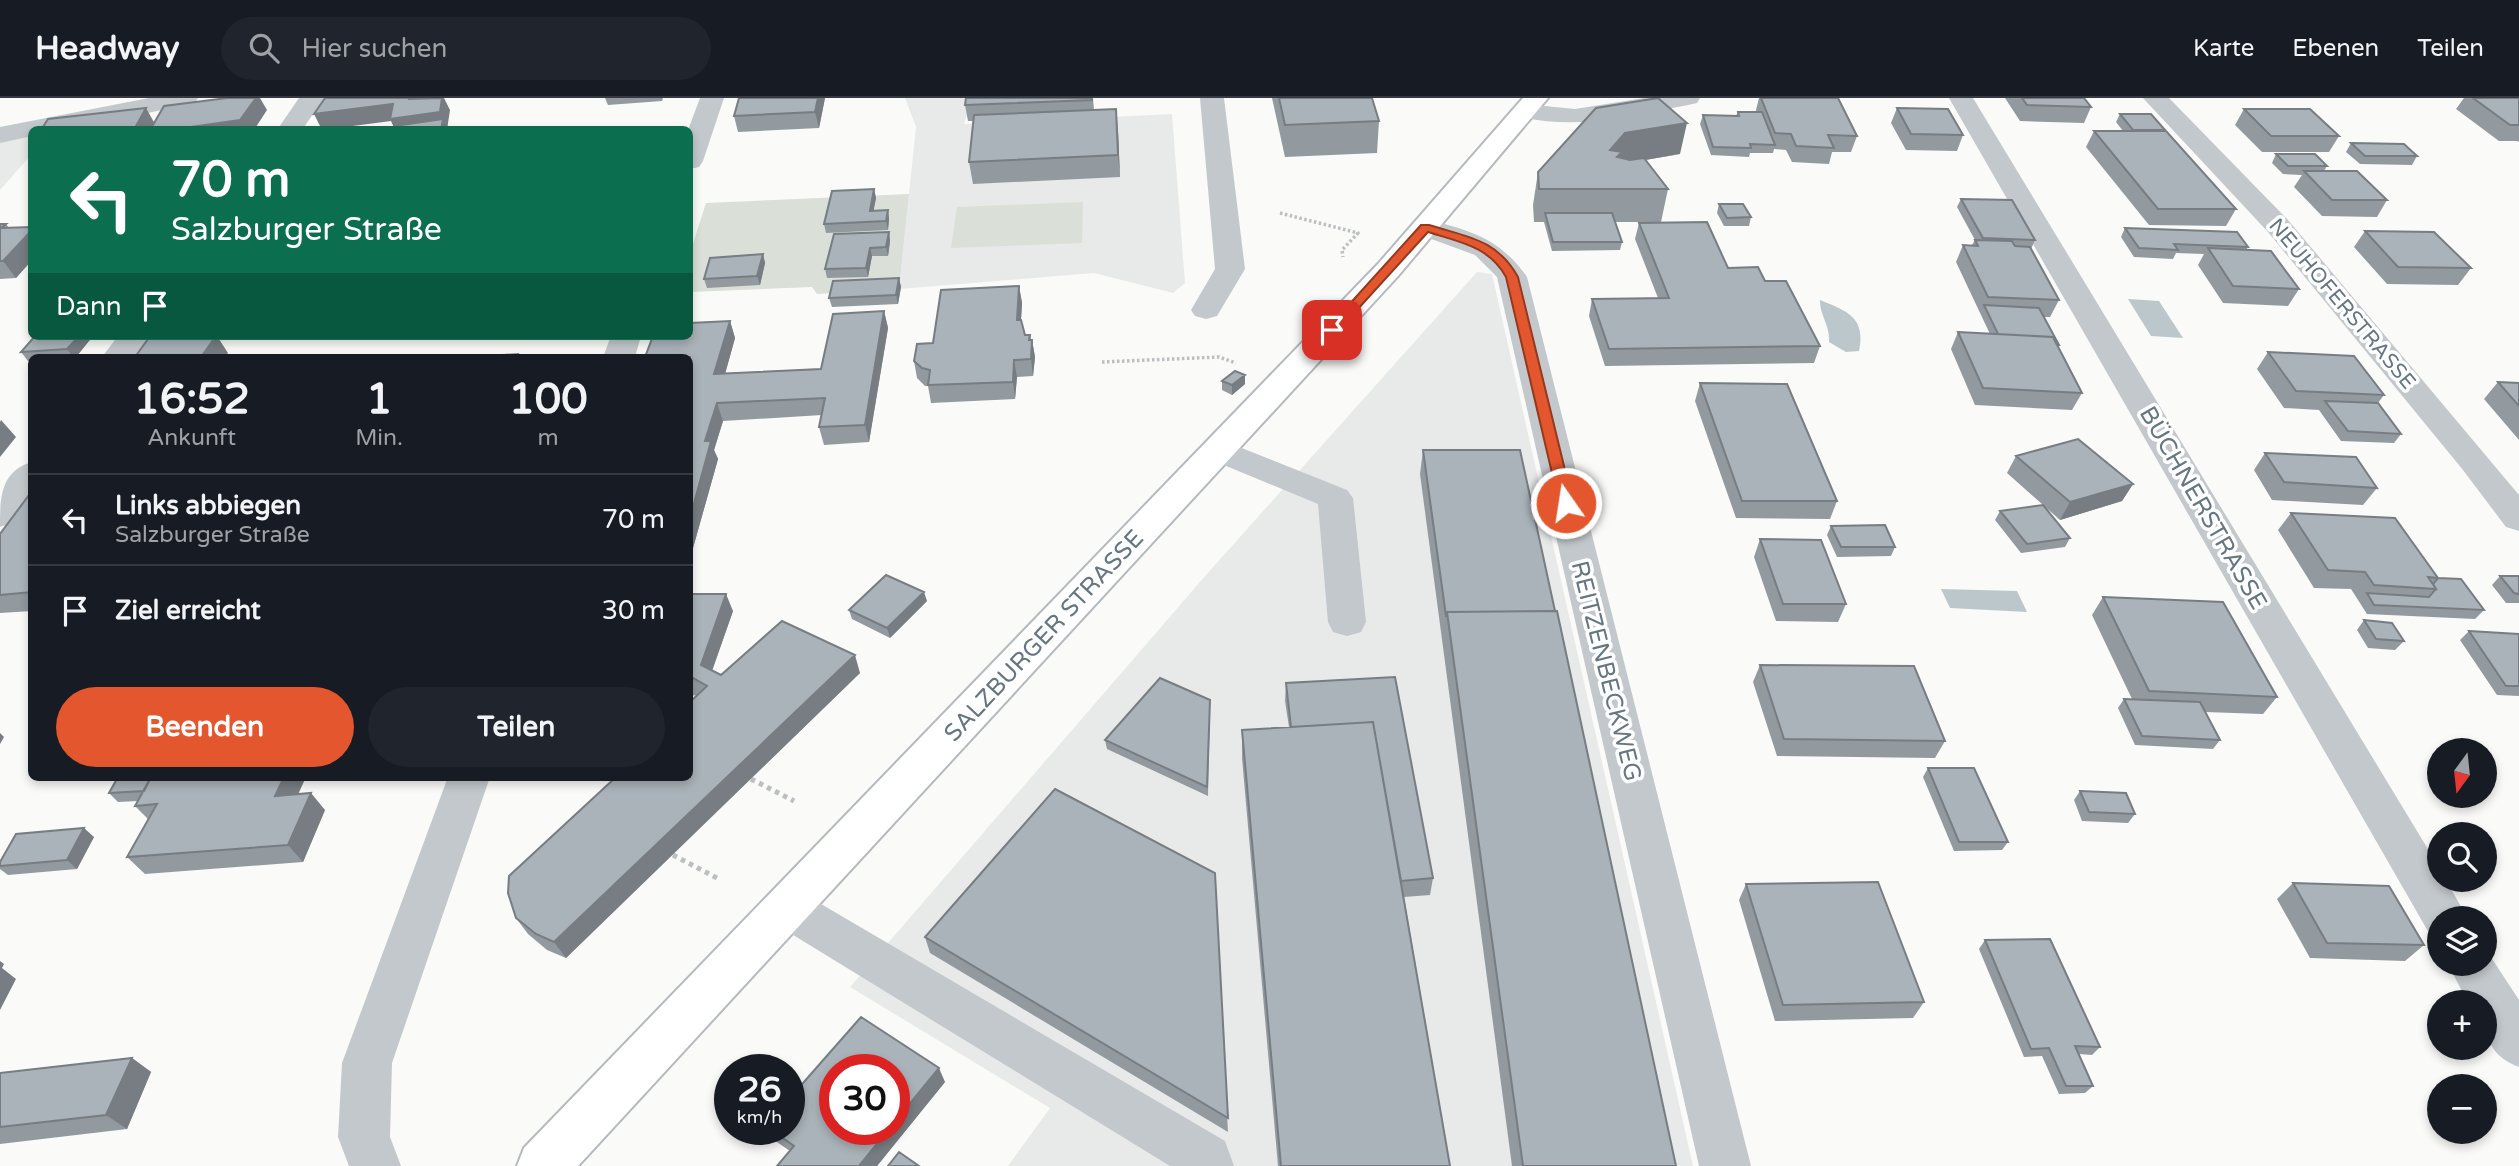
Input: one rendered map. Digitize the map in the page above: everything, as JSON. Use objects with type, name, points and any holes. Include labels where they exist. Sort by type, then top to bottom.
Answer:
[{"type":"main road","name":"SALZBURGER STRASSE","points":[[543,1166],[1219,450],[1425,228],[1530,104]]},
{"type":"street","points":[[45,126],[186,98]]},
{"type":"street","points":[[292,126],[312,98]]},
{"type":"street","points":[[693,152],[712,98]]},
{"type":"street","points":[[1206,310],[1230,269],[1212,98]]},
{"type":"street","points":[[1530,104],[1575,117],[1688,98]]},
{"type":"street","name":"BÜCHNERSTRASSE","points":[[1961,98],[2437,906]]},
{"type":"street","name":"NEUHOFERSTRASSE","points":[[2155,98],[2278,226],[2475,462],[2519,519]]},
{"type":"street","points":[[0,135],[28,129]]},
{"type":"street","name":"REITZENBECKWEG","points":[[1425,228],[1485,246],[1504,262],[1512,277],[1725,1166]]},
{"type":"street","points":[[120,354],[131,340]]},
{"type":"street","points":[[1219,450],[1335,498],[1347,622]]},
{"type":"street","points":[[0,515],[28,478]]},
{"type":"street","points":[[375,1166],[364,1137],[367,1063],[468,781]]},
{"type":"street","points":[[788,908],[1207,1159],[1208,1166]]},
{"type":"street","points":[[2478,976],[2519,1044]]},
{"type":"path","points":[[1280,213],[1358,233],[1342,250],[1343,257]]},
{"type":"path","points":[[1102,362],[1219,357],[1236,363]]},
{"type":"path","points":[[751,779],[794,801]]},
{"type":"path","points":[[673,855],[717,878]]},
{"type":"shaded area","points":[[905,98],[972,98],[964,124],[1172,114],[1185,283],[1173,293],[1094,273],[899,289],[916,127]]},
{"type":"shaded area","points":[[28,135],[28,158],[0,190],[0,140]]},
{"type":"shaded area","points":[[909,194],[899,289],[817,294],[812,287],[693,292],[693,244],[706,203]]},
{"type":"shaded area","points":[[1083,202],[1082,243],[951,248],[957,207]]},
{"type":"shaded area","points":[[1477,272],[1492,274],[1693,1166],[1008,1166],[1050,1108],[850,987],[1206,575]]},
{"type":"shaded area","points":[[2128,299],[2159,301],[2183,338],[2151,336]]},
{"type":"shaded area","points":[[1820,300],[1846,312],[1857,323],[1860,330],[1859,351],[1846,352],[1829,342]]},
{"type":"shaded area","points":[[1941,589],[2017,591],[2027,612],[1950,608]]},
{"type":"building","points":[[227,98],[256,98],[240,120],[198,126],[152,126],[164,106]]},
{"type":"building","points":[[325,98],[442,98],[440,112],[390,119],[393,104],[314,114]]},
{"type":"building","points":[[739,98],[818,98],[815,112],[734,116]]},
{"type":"building","points":[[966,98],[1092,98],[1092,100],[965,105]]},
{"type":"building","points":[[1279,98],[1372,98],[1379,121],[1285,125]]},
{"type":"building","points":[[1658,98],[1687,123],[1625,133],[1610,150],[1622,152],[1617,157],[1630,160],[1644,158],[1668,189],[1539,189],[1538,172],[1596,108]]},
{"type":"building","points":[[1761,98],[1838,98],[1857,136],[1828,135],[1834,148],[1796,146],[1791,134],[1775,133]]},
{"type":"building","points":[[2022,98],[2084,98],[2091,107],[2027,105]]},
{"type":"building","points":[[2473,98],[2519,98],[2519,125],[2510,125]]},
{"type":"building","points":[[146,108],[136,126],[44,126],[48,119]]},
{"type":"building","points":[[1897,108],[1948,109],[1963,135],[1911,134]]},
{"type":"building","points":[[1116,109],[1118,155],[969,162],[974,115]]},
{"type":"building","points":[[2244,109],[2310,109],[2339,136],[2271,136]]},
{"type":"building","points":[[1738,112],[1762,112],[1775,145],[1750,144],[1751,148],[1713,147],[1703,115],[1739,116]]},
{"type":"building","points":[[2120,114],[2151,114],[2165,130],[2133,130]]},
{"type":"building","points":[[443,119],[442,126],[394,126]]},
{"type":"building","points":[[2094,131],[2166,131],[2236,209],[2158,209]]},
{"type":"building","points":[[2351,143],[2404,144],[2417,156],[2365,156]]},
{"type":"building","points":[[2276,154],[2315,154],[2327,166],[2288,166]]},
{"type":"building","points":[[2304,171],[2357,171],[2387,200],[2332,200]]},
{"type":"building","points":[[874,189],[870,211],[888,210],[886,221],[824,224],[832,191]]},
{"type":"building","points":[[1961,199],[2012,200],[2035,240],[1983,238]]},
{"type":"building","points":[[1719,204],[1743,204],[1751,217],[1727,218]]},
{"type":"building","points":[[1545,213],[1612,213],[1622,242],[1553,242]]},
{"type":"building","points":[[1707,222],[1728,268],[1758,267],[1765,281],[1786,281],[1820,346],[1609,349],[1592,299],[1669,298],[1639,223]]},
{"type":"building","points":[[0,224],[6,224],[1,228],[28,227],[28,234],[0,261]]},
{"type":"building","points":[[2125,228],[2237,232],[2248,247],[2174,244],[2178,250],[2139,248]]},
{"type":"building","points":[[2365,231],[2434,232],[2471,268],[2398,267]]},
{"type":"building","points":[[889,232],[886,247],[870,248],[866,268],[825,269],[834,234]]},
{"type":"building","points":[[1975,240],[2012,241],[2015,246],[2030,247],[2059,300],[1988,297],[1963,245],[1978,246]]},
{"type":"building","points":[[2208,248],[2271,251],[2299,289],[2233,286]]},
{"type":"building","points":[[763,254],[757,276],[704,279],[710,258]]},
{"type":"building","points":[[899,278],[896,295],[829,298],[833,281]]},
{"type":"building","points":[[1019,286],[1017,320],[1021,320],[1025,335],[1030,335],[1029,340],[1032,340],[1031,359],[1014,360],[1013,382],[928,385],[930,370],[922,368],[914,361],[917,344],[933,343],[941,290]]},
{"type":"building","points":[[1984,305],[2039,308],[2059,345],[2053,337],[1998,334]]},
{"type":"building","points":[[884,311],[865,425],[819,427],[825,398],[717,403],[705,441],[711,441],[693,507],[693,354],[646,354],[651,340],[693,340],[693,323],[730,321],[714,374],[821,369],[833,314]]},
{"type":"building","points":[[1958,332],[2053,337],[2082,393],[1983,388]]},
{"type":"building","points":[[32,340],[75,340],[67,349],[21,352]]},
{"type":"building","points":[[147,340],[213,340],[203,354],[137,354]]},
{"type":"building","points":[[2268,352],[2354,356],[2384,395],[2296,391]]},
{"type":"building","points":[[1235,371],[1245,375],[1232,385],[1222,381]]},
{"type":"building","points":[[2498,382],[2519,383],[2519,406]]},
{"type":"building","points":[[1700,383],[1787,384],[1837,501],[1742,501]]},
{"type":"building","points":[[2325,401],[2378,403],[2401,434],[2348,431]]},
{"type":"building","points":[[2078,439],[2133,484],[2070,502],[2016,456]]},
{"type":"building","points":[[1423,450],[1520,450],[1555,611],[1447,612],[1446,616]]},
{"type":"building","points":[[2265,453],[2356,457],[2377,488],[2284,482]]},
{"type":"building","points":[[28,496],[28,592],[0,595],[0,534]]},
{"type":"building","points":[[2043,505],[2070,538],[2027,544],[2000,511]]},
{"type":"building","points":[[2291,513],[2395,518],[2438,578],[2428,577],[2436,589],[2374,585],[2365,572],[2328,570]]},
{"type":"building","points":[[1885,525],[1895,547],[1841,547],[1831,526]]},
{"type":"building","points":[[1760,539],[1821,540],[1846,604],[1783,604]]},
{"type":"building","points":[[886,575],[924,592],[887,628],[849,610]]},
{"type":"building","points":[[2500,576],[2519,576],[2519,594],[2514,593]]},
{"type":"building","points":[[2438,578],[2461,579],[2484,610],[2374,605],[2367,593],[2429,597],[2436,589],[2433,584]]},
{"type":"building","points":[[693,594],[726,594],[701,665],[721,675],[782,621],[855,655],[554,942],[536,934],[516,918],[508,893],[509,876],[612,781],[693,781],[693,699],[707,686],[693,678]]},
{"type":"building","points":[[2103,597],[2223,602],[2277,697],[2149,691]]},
{"type":"building","points":[[1557,611],[1676,1166],[1523,1166],[1447,612]]},
{"type":"building","points":[[2364,620],[2392,623],[2404,641],[2376,639]]},
{"type":"building","points":[[2469,631],[2519,634],[2519,686],[2506,686]]},
{"type":"building","points":[[1760,665],[1914,666],[1945,741],[1784,739]]},
{"type":"building","points":[[1395,677],[1433,878],[1401,881],[1373,722],[1291,727],[1286,683]]},
{"type":"building","points":[[1160,678],[1210,700],[1207,787],[1105,740]]},
{"type":"building","points":[[2124,699],[2200,702],[2220,740],[2142,736]]},
{"type":"building","points":[[1373,722],[1450,1166],[1281,1166],[1242,730]]},
{"type":"building","points":[[1928,768],[1974,768],[2008,842],[1959,842]]},
{"type":"building","points":[[116,781],[149,781],[144,791],[109,793]]},
{"type":"building","points":[[149,781],[282,781],[275,796],[311,793],[288,845],[127,857],[157,804],[135,806]]},
{"type":"building","points":[[1055,789],[1215,873],[1228,1118],[925,937]]},
{"type":"building","points":[[2080,791],[2126,793],[2135,814],[2089,812]]},
{"type":"building","points":[[84,828],[67,860],[0,866],[16,834]]},
{"type":"building","points":[[1878,882],[1924,1002],[1783,1005],[1746,884]]},
{"type":"building","points":[[2293,883],[2389,886],[2424,945],[2327,943]]},
{"type":"building","points":[[2050,939],[2100,1047],[2075,1046],[2093,1086],[2066,1086],[2049,1048],[2031,1049],[1985,940]]},
{"type":"building","points":[[861,1017],[939,1068],[910,1103],[910,1054],[829,1054]]},
{"type":"building","points":[[132,1058],[106,1115],[0,1127],[0,1073]]},
{"type":"building","points":[[819,1065],[819,1145],[876,1145],[859,1166],[777,1166],[793,1145],[805,1145],[805,1081]]},
{"type":"building","points":[[899,1152],[919,1166],[888,1166]]},
{"type":"route","points":[[1332,330],[1425,228],[1485,246],[1504,262],[1512,277],[1566,503]]}]
